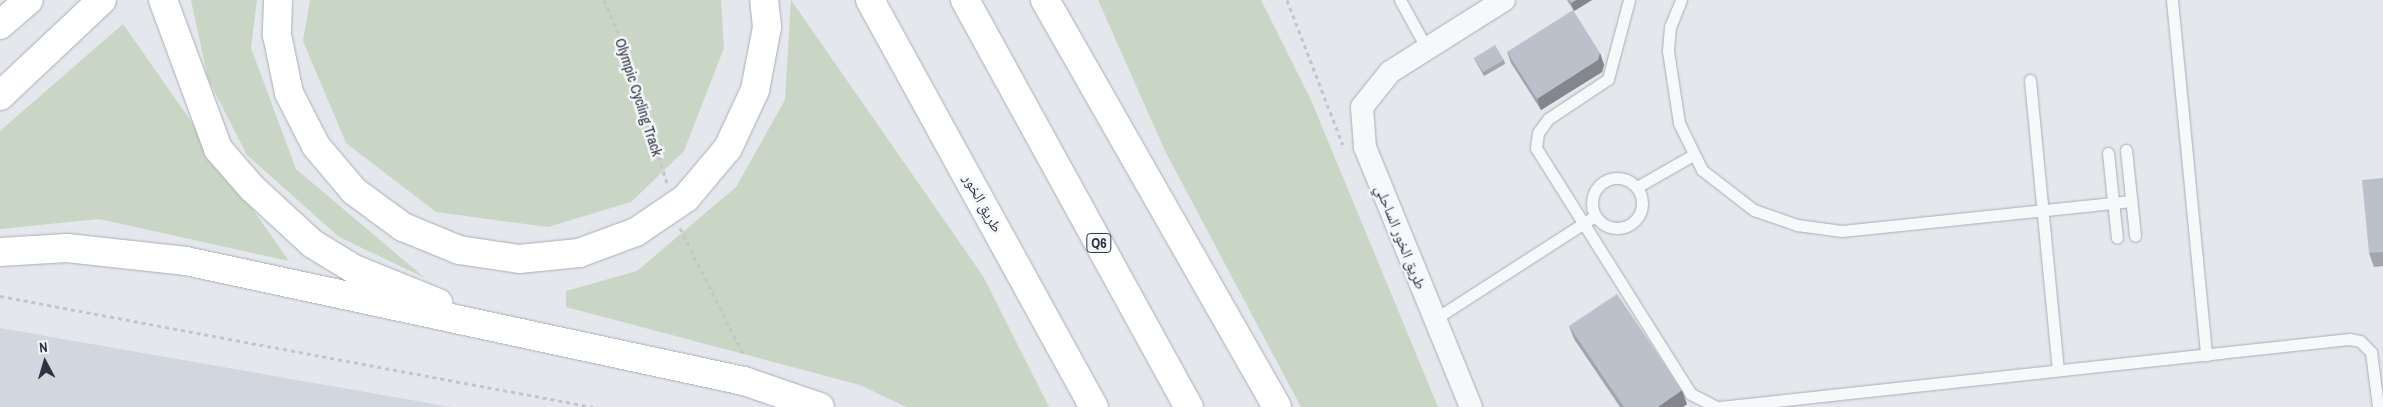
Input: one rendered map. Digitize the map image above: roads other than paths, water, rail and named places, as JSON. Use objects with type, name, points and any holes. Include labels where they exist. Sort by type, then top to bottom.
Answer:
[{"type":"main road","points":[[0,25],[29,0]]},
{"type":"main road","points":[[0,96],[102,0]]},
{"type":"main road","points":[[163,0],[218,149],[280,217],[354,269],[524,333]]},
{"type":"main road","points":[[278,0],[277,35],[289,93],[316,146],[354,191],[403,227],[459,250],[519,259],[579,252],[636,232],[686,198],[728,148],[755,90],[766,27],[764,0]]},
{"type":"main road","name":"طريق الخور","points":[[870,0],[1094,407]]},
{"type":"main road","name":"Q6","points":[[965,0],[1189,407]]},
{"type":"main road","points":[[1045,0],[1070,37],[1277,407]]},
{"type":"main road","points":[[1058,0],[1070,37]]},
{"type":"main road","points":[[0,252],[67,248],[126,251],[524,333],[744,381],[820,407]]},
{"type":"street","name":"طريق الخور الساحلي","points":[[1471,407],[1365,147],[1361,126],[1362,107],[1370,92],[1390,72],[1504,0]]},
{"type":"lane","points":[[1400,0],[1427,49]]},
{"type":"lane","points":[[1629,0],[1608,79],[1548,119],[1536,140],[1538,155],[1691,394],[1718,407],[2058,370],[2360,341],[2371,352],[2378,407]]},
{"type":"lane","points":[[1681,0],[1670,27],[1669,76],[1679,123],[1702,170],[1736,199],[1775,219],[1819,230],[2042,211],[2131,201]]},
{"type":"lane","points":[[2172,0],[2206,355]]},
{"type":"lane","points":[[2030,80],[2058,370]]},
{"type":"lane","points":[[2126,150],[2135,236]]},
{"type":"lane","points":[[2108,153],[2117,238]]},
{"type":"lane","points":[[1638,188],[1693,155]]},
{"type":"lane","points":[[1623,178],[1638,188],[1643,204],[1629,226],[1612,228],[1595,216],[1593,193],[1605,180],[1623,178]]},
{"type":"lane","points":[[1435,319],[1595,216]]}]
